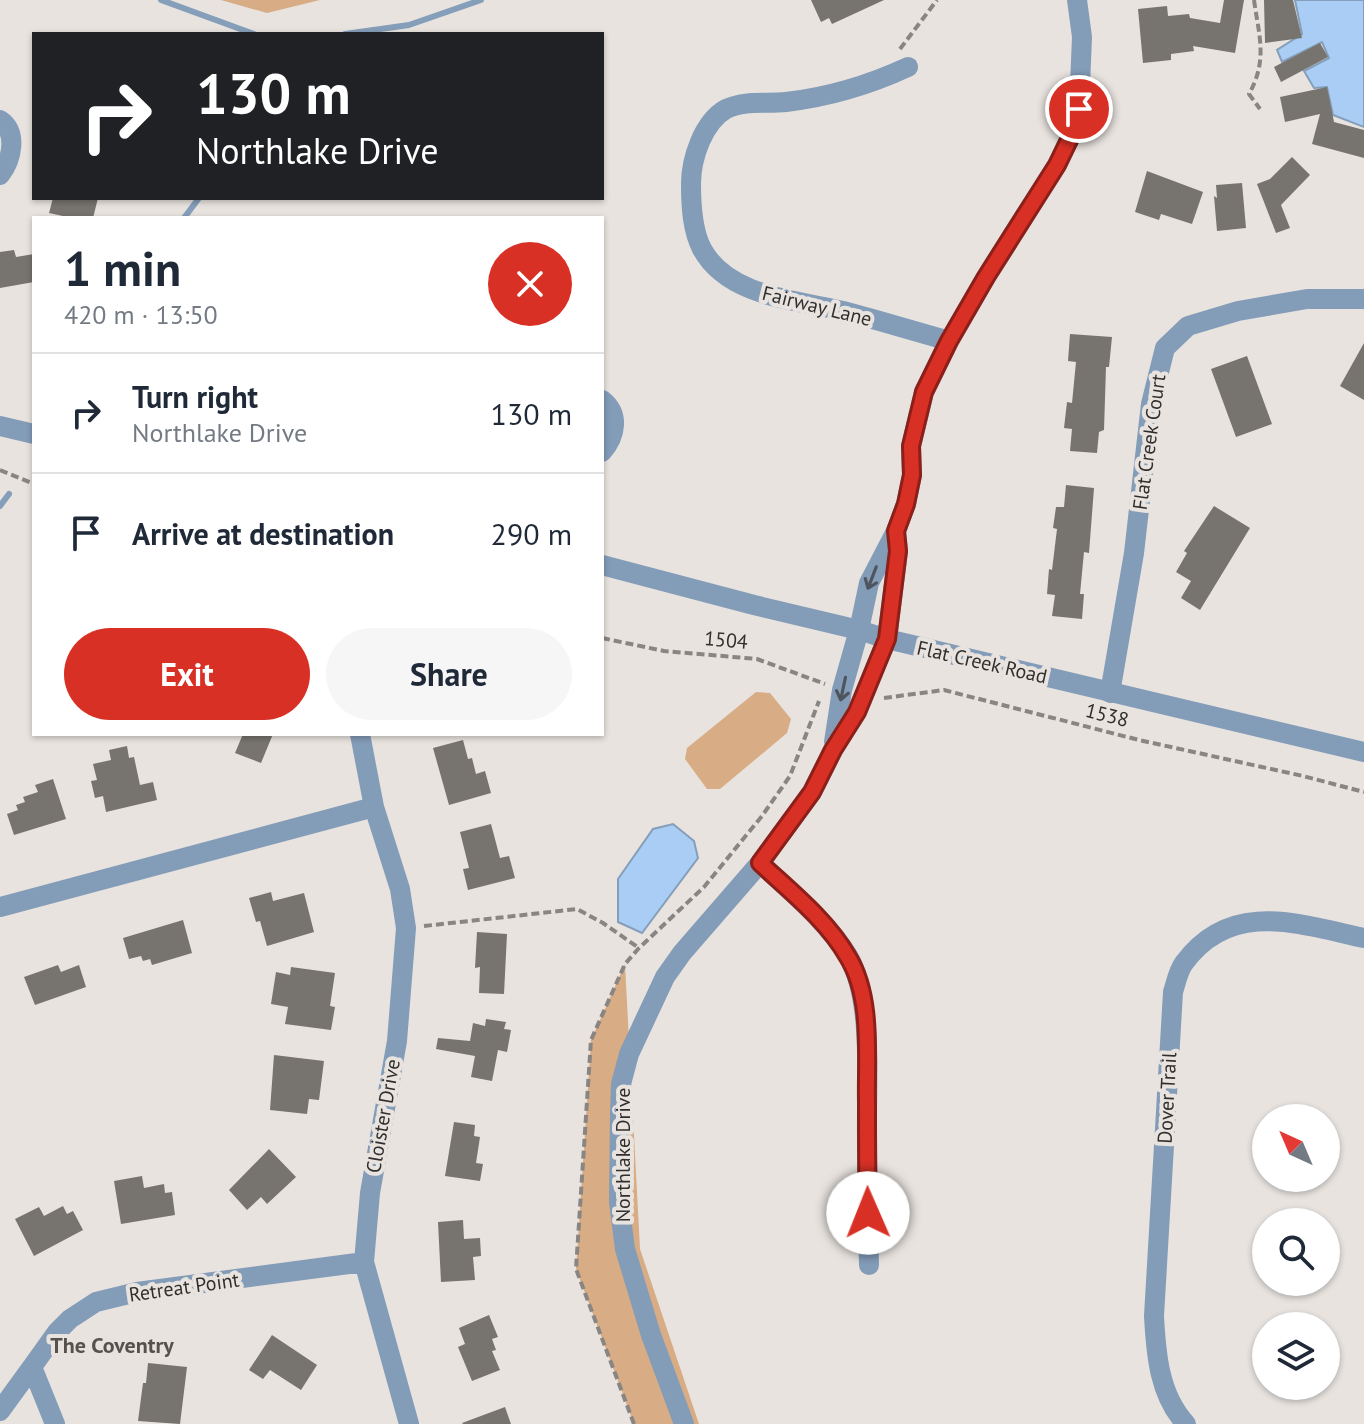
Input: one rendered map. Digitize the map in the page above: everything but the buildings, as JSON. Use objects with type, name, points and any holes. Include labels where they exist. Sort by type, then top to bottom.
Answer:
[{"type":"street","name":"Northlake Drive","points":[[833,750],[842,690],[869,583],[906,504],[912,475],[911,446],[924,392],[949,341],[1057,165],[1071,136],[1079,109],[1082,37],[1077,0]]},
{"type":"street","name":"Fairway Lane","points":[[904,59],[871,83],[840,93],[727,108],[715,117],[695,157],[691,179],[692,208],[703,251],[732,279],[752,289],[949,341]]},
{"type":"street","points":[[0,120],[7,125],[11,141],[10,159],[0,175]]},
{"type":"street","name":"Flat Creek Court","points":[[1110,693],[1134,553],[1151,404],[1165,348],[1188,326],[1238,311],[1307,299],[1363,300]]},
{"type":"street","points":[[604,402],[610,407],[615,422],[613,435],[604,449]]},
{"type":"street","points":[[0,426],[32,434]]},
{"type":"street","name":"Northlake Drive","points":[[684,1424],[647,1322],[625,1249],[619,1202],[621,1084],[629,1054],[665,977],[760,863],[812,792],[863,696],[887,639],[897,565],[896,531]]},
{"type":"street","name":"Flat Creek Road","points":[[604,566],[887,639],[1364,752]]},
{"type":"street","name":"Cloister Drive","points":[[360,736],[374,807],[400,889],[406,928],[397,1041],[371,1181],[364,1262],[409,1424]]},
{"type":"street","points":[[0,907],[374,807]]},
{"type":"street","points":[[760,863],[830,933],[848,956],[858,978],[863,1001],[866,1052],[869,1265]]},
{"type":"street","name":"Dover Trail","points":[[1186,1424],[1177,1414],[1164,1385],[1156,1355],[1154,1316],[1173,992],[1182,965],[1226,927],[1257,920],[1364,938]]},
{"type":"street","name":"Retreat Point","points":[[0,1411],[70,1319],[96,1302],[137,1292],[364,1262]]},
{"type":"street","points":[[32,1367],[55,1424]]},
{"type":"path","points":[[904,59],[937,0]]},
{"type":"path","points":[[1254,0],[1261,53],[1259,76],[1249,94],[1260,109]]},
{"type":"path","points":[[0,470],[32,483]]},
{"type":"path","name":"1504","points":[[604,638],[664,651],[757,659],[842,690]]},
{"type":"path","name":"1538","points":[[863,696],[887,699],[944,690],[1139,740],[1364,792]]},
{"type":"path","points":[[406,928],[577,909],[639,948]]},
{"type":"shaded area","points":[[221,0],[320,0],[267,13]]},
{"type":"shaded area","points":[[756,692],[770,693],[791,719],[787,733],[720,789],[707,789],[685,759],[687,748]]},
{"type":"shaded area","points":[[625,964],[640,1249],[699,1424],[634,1424],[576,1269],[591,1040]]},
{"type":"water","points":[[1295,0],[1364,0],[1364,127],[1333,115],[1327,87],[1314,88],[1304,71],[1329,58],[1322,42],[1282,62],[1277,50],[1302,34]]},
{"type":"water","points":[[673,824],[694,841],[698,858],[642,933],[618,922],[618,879],[653,829]]},
{"type":"waterway","points":[[161,0],[249,32]]},
{"type":"waterway","points":[[359,32],[409,25],[481,0]]},
{"type":"waterway","points":[[186,216],[198,200]]},
{"type":"waterway","points":[[0,506],[9,494]]},
{"type":"district","name":"The Coventry","points":[[112,1345]]},
{"type":"route","points":[[868,1213],[866,1052],[863,1001],[858,978],[848,956],[830,933],[760,863],[812,792],[857,712],[887,639],[898,551],[896,531],[912,475],[911,446],[924,392],[986,277],[1057,165],[1071,136],[1079,109]]}]
